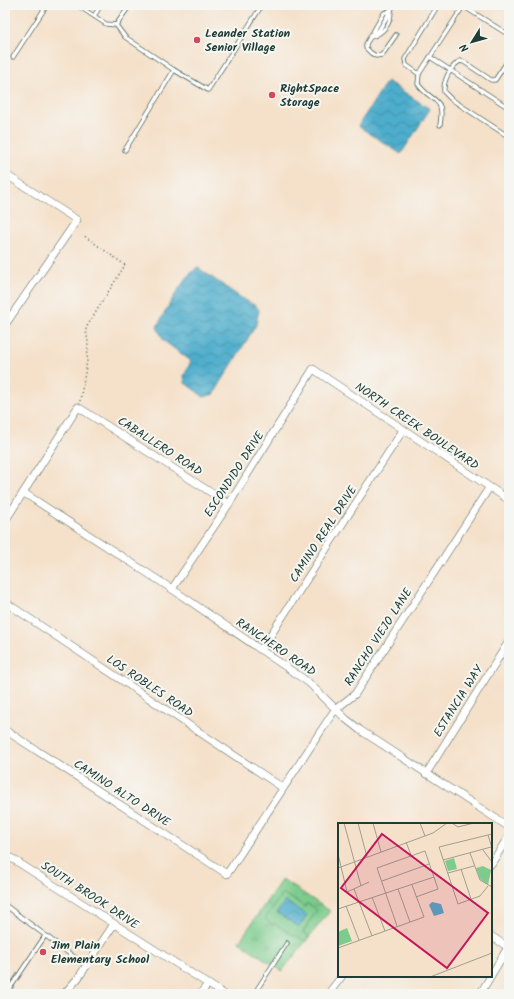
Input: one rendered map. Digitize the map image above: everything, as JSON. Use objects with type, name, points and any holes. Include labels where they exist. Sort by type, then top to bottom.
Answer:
[{"type":"street","points":[[5,174],[77,220],[5,325]]},
{"type":"street","name":"NORTH CREEK BOULEVARD","points":[[313,369],[509,500]]},
{"type":"street","name":"ESCONDIDO DRIVE","points":[[172,589],[229,504],[313,369]]},
{"type":"street","points":[[5,521],[78,407]]},
{"type":"street","name":"CABALLERO ROAD","points":[[78,407],[229,504]]},
{"type":"street","name":"CAMINO REAL DRIVE","points":[[261,650],[403,430]]},
{"type":"street","name":"RANCHO VIEJO LANE","points":[[227,874],[336,709],[355,694],[489,488]]},
{"type":"street","name":"RANCHERO ROAD","points":[[24,493],[172,589],[312,684],[346,720],[426,774],[509,827]]},
{"type":"street","name":"LOS ROBLES ROAD","points":[[5,602],[283,788]]},
{"type":"street","name":"ESTANCIA WAY","points":[[426,774],[509,641]]},
{"type":"street","name":"CAMINO ALTO DRIVE","points":[[5,730],[227,874]]},
{"type":"street","points":[[492,862],[509,836]]},
{"type":"street","name":"SOUTH BROOK DRIVE","points":[[5,854],[224,994]]},
{"type":"street","points":[[64,994],[87,966],[114,924]]},
{"type":"street","points":[[492,937],[508,947],[492,974]]},
{"type":"street","points":[[328,994],[341,977]]},
{"type":"street","points":[[480,994],[490,977]]},
{"type":"street","points":[[200,994],[208,984]]},
{"type":"lane","points":[[13,57],[47,5]]},
{"type":"lane","points":[[77,5],[106,24],[116,25]]},
{"type":"lane","points":[[94,16],[101,5]]},
{"type":"lane","points":[[116,25],[130,5]]},
{"type":"lane","points":[[116,25],[124,37],[174,70],[208,90],[262,5]]},
{"type":"lane","points":[[394,5],[378,30],[368,39],[366,48],[371,53],[379,56],[385,54],[396,35]]},
{"type":"lane","points":[[419,74],[406,65],[405,60],[438,5]]},
{"type":"lane","points":[[440,125],[442,111],[439,102],[424,93],[418,84],[419,74],[463,5],[509,35]]},
{"type":"lane","points":[[430,57],[508,107]]},
{"type":"lane","points":[[509,59],[495,80],[491,80],[464,62],[460,61],[451,70],[446,79],[444,92],[451,99],[509,137]]},
{"type":"lane","points":[[125,150],[174,70]]},
{"type":"lane","points":[[5,906],[87,966]]},
{"type":"lane","points":[[6,994],[45,936]]},
{"type":"lane","points":[[254,994],[287,943]]},
{"type":"path","points":[[78,407],[86,370],[88,342],[86,328],[125,265],[83,235]]},
{"type":"green space","points":[[282,879],[330,911],[282,971],[239,942]]},
{"type":"green space","points":[[283,893],[305,907],[307,903],[317,910],[303,932],[309,936],[305,941],[274,923],[273,925],[265,919]]},
{"type":"water","points":[[387,81],[430,109],[401,154],[358,126]]},
{"type":"water","points":[[197,267],[240,297],[256,306],[259,310],[256,325],[214,394],[204,397],[185,383],[184,376],[191,361],[164,341],[157,327],[180,287]]},
{"type":"water","points":[[285,901],[307,915],[299,927],[277,913]]},
{"type":"place","name":"Leander Station Senior Village","points":[[197,40]]},
{"type":"place","name":"RightSpace Storage","points":[[272,95]]},
{"type":"place","name":"Jim Plain Elementary School","points":[[43,952]]}]
